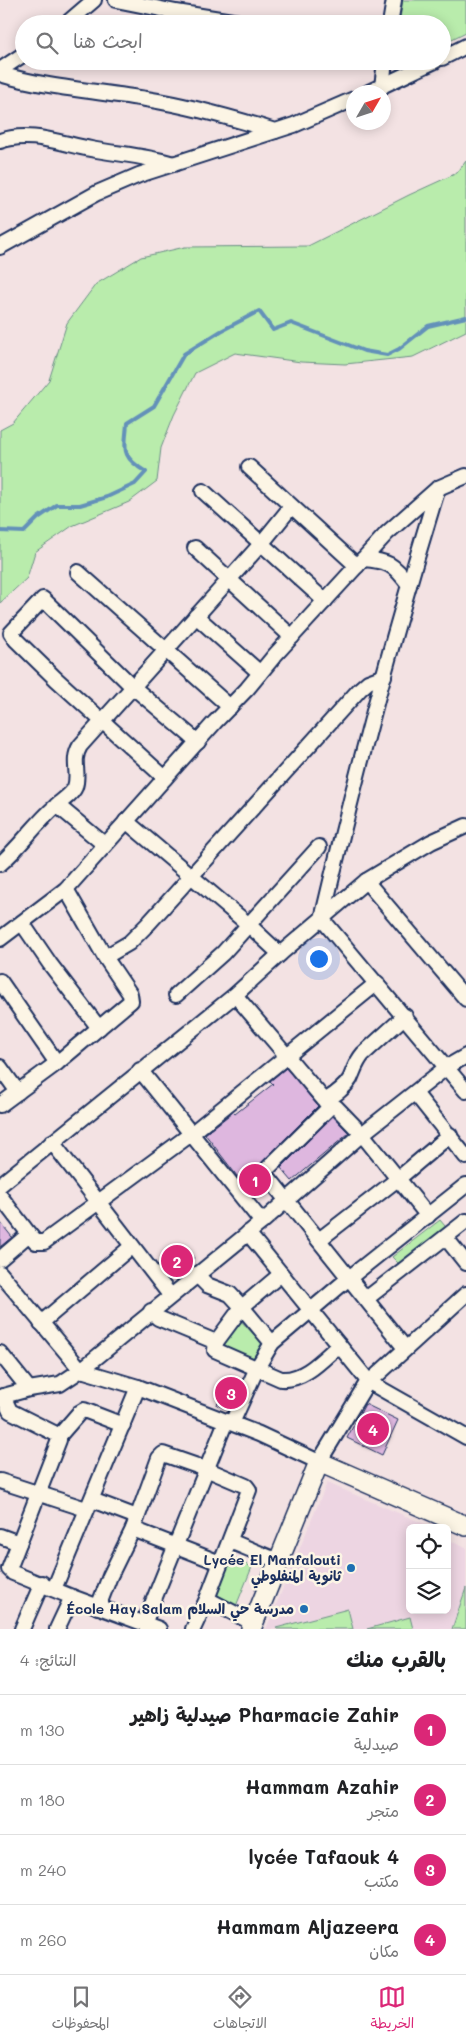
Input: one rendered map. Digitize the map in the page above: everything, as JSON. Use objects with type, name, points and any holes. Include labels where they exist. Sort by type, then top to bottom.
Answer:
[{"type":"street","points":[[76,15],[94,0]]},
{"type":"street","points":[[116,0],[195,15]]},
{"type":"street","points":[[392,15],[394,0]]},
{"type":"street","points":[[451,54],[466,46]]},
{"type":"street","points":[[0,72],[15,61]]},
{"type":"street","points":[[378,85],[382,70]]},
{"type":"street","points":[[386,85],[417,70]]},
{"type":"street","points":[[0,72],[44,84],[149,100],[235,118],[275,131]]},
{"type":"street","points":[[0,248],[97,194],[139,175],[275,131],[346,103]]},
{"type":"street","points":[[0,140],[33,137],[92,149],[157,159],[174,164]]},
{"type":"street","points":[[249,467],[292,507],[360,563],[385,561],[398,570],[409,585]]},
{"type":"street","points":[[0,939],[66,889],[387,533],[438,488],[466,476]]},
{"type":"street","points":[[322,919],[344,824],[409,585],[438,488]]},
{"type":"street","points":[[203,491],[325,601]]},
{"type":"street","points":[[0,864],[12,854],[44,816],[72,793],[75,787],[74,766],[78,749],[292,507]]},
{"type":"street","points":[[195,548],[292,637]]},
{"type":"street","points":[[78,572],[230,707]]},
{"type":"street","points":[[165,778],[16,640],[11,633],[17,625],[42,599],[133,687],[198,742]]},
{"type":"street","points":[[196,616],[260,673]]},
{"type":"street","points":[[105,957],[129,943],[355,694],[368,682],[384,676]]},
{"type":"street","points":[[57,805],[105,845]]},
{"type":"street","points":[[126,821],[249,925],[280,954]]},
{"type":"street","points":[[0,1185],[235,995],[366,881],[431,842],[466,826]]},
{"type":"street","points":[[176,995],[223,953],[319,848]]},
{"type":"street","points":[[366,881],[466,999]]},
{"type":"street","points":[[0,1105],[57,1063],[130,1002],[132,998],[105,957],[66,889]]},
{"type":"street","points":[[322,919],[466,1091]]},
{"type":"street","points":[[22,923],[50,964],[99,1028]]},
{"type":"street","points":[[0,981],[57,1063]]},
{"type":"street","points":[[0,1196],[36,1242],[44,1242],[191,1134],[377,983]]},
{"type":"street","points":[[235,995],[328,1104],[336,1107],[362,1134],[428,1216]]},
{"type":"street","points":[[405,1016],[357,1060],[349,1080],[341,1090],[264,1172],[406,1348]]},
{"type":"street","points":[[59,1436],[10,1411],[2,1397],[29,1389],[60,1384],[80,1370],[262,1222],[362,1134],[447,1067],[466,1056]]},
{"type":"street","points":[[0,1067],[18,1092]]},
{"type":"street","points":[[140,1070],[262,1222]]},
{"type":"street","points":[[414,1093],[466,1157]]},
{"type":"street","points":[[319,1240],[450,1136]]},
{"type":"street","points":[[52,1142],[170,1295]]},
{"type":"street","points":[[123,1425],[84,1410],[59,1436],[9,1569],[13,1573],[72,1597],[152,1627],[177,1546],[206,1469],[257,1368],[272,1343],[466,1184]]},
{"type":"street","points":[[366,1299],[466,1221]]},
{"type":"street","points":[[248,1233],[369,1382],[466,1437]]},
{"type":"street","points":[[0,1259],[29,1234]]},
{"type":"street","points":[[446,1238],[466,1263]]},
{"type":"street","points":[[42,1323],[132,1246]]},
{"type":"street","points":[[0,1273],[80,1370],[138,1387],[229,1422],[466,1526]]},
{"type":"street","points":[[196,1274],[207,1285],[230,1294],[272,1343]]},
{"type":"street","points":[[281,1274],[242,1307],[216,1342],[215,1350],[281,1380],[289,1380],[306,1373],[339,1345]]},
{"type":"street","points":[[207,1599],[252,1626],[319,1462],[365,1386],[466,1294]]},
{"type":"street","points":[[151,1311],[158,1318],[216,1342]]},
{"type":"street","points":[[0,1352],[29,1389]]},
{"type":"street","points":[[22,1629],[48,1586],[89,1504],[138,1387]]},
{"type":"street","points":[[98,1607],[135,1523],[161,1455],[166,1455],[206,1469],[246,1486],[249,1490],[207,1599],[193,1629]]},
{"type":"street","points":[[0,1481],[39,1493],[89,1504],[135,1523],[177,1546],[220,1563]]},
{"type":"street","points":[[0,1536],[20,1543]]},
{"type":"street","points":[[230,1541],[278,1561]]},
{"type":"street","points":[[57,1629],[72,1597]]},
{"type":"shaded area","name":"Lycée El Manfalouti ثانوية المنفلوطي","points":[[327,1483],[424,1524],[406,1524],[406,1614],[451,1614],[451,1541],[466,1547],[466,1588],[452,1629],[266,1629]]},
{"type":"green space","points":[[403,0],[466,0],[466,32],[451,40],[451,15],[400,15]]},
{"type":"green space","points":[[466,161],[466,331],[413,357],[345,364],[301,362],[235,353],[195,373],[174,415],[161,448],[157,481],[129,502],[72,526],[35,552],[27,578],[0,603],[0,430],[13,423],[49,380],[67,323],[96,284],[141,257],[185,247],[308,246],[457,173]]},
{"type":"green space","points":[[440,1220],[450,1232],[405,1270],[392,1257]]},
{"type":"green space","points":[[235,1315],[266,1347],[254,1362],[219,1348]]},
{"type":"green space","points":[[229,1556],[252,1567],[234,1611],[211,1602]]},
{"type":"green space","points":[[466,1588],[466,1629],[452,1629]]},
{"type":"green space","points":[[348,1609],[353,1629],[276,1628]]},
{"type":"green space","points":[[410,1617],[413,1629],[367,1629]]},
{"type":"building","points":[[286,1068],[318,1106],[258,1166],[256,1174],[262,1183],[250,1193],[205,1134],[233,1112],[235,1114],[273,1084],[270,1081]]},
{"type":"building","points":[[333,1116],[349,1133],[292,1181],[281,1168]]},
{"type":"building","points":[[0,1222],[12,1237],[0,1247]]},
{"type":"building","points":[[183,1246],[194,1258],[170,1278],[160,1264]]},
{"type":"building","points":[[230,1375],[242,1380],[229,1410],[217,1405]]},
{"type":"building","points":[[365,1404],[398,1420],[382,1455],[347,1438]]},
{"type":"waterway","points":[[0,531],[24,532],[38,518],[57,505],[80,505],[107,497],[135,484],[146,472],[132,461],[126,452],[127,423],[154,406],[184,354],[221,331],[259,311],[273,330],[291,323],[364,351],[387,355],[399,349],[428,326],[466,317]]},
{"type":"place","name":"Pharmacie Zahir صيدلية زاهير","points":[[255,1180]]},
{"type":"place","name":"Hammam Azahir","points":[[177,1261]]},
{"type":"place","name":"lycée Tafaouk 4","points":[[231,1393]]},
{"type":"place","name":"Hammam Aljazeera","points":[[373,1429]]},
{"type":"place","name":"Lycée El Manfalouti ثانوية المنفلوطي","points":[[351,1568]]},
{"type":"place","name":"École Hay Salam مدرسة حي السلام","points":[[304,1609]]}]
